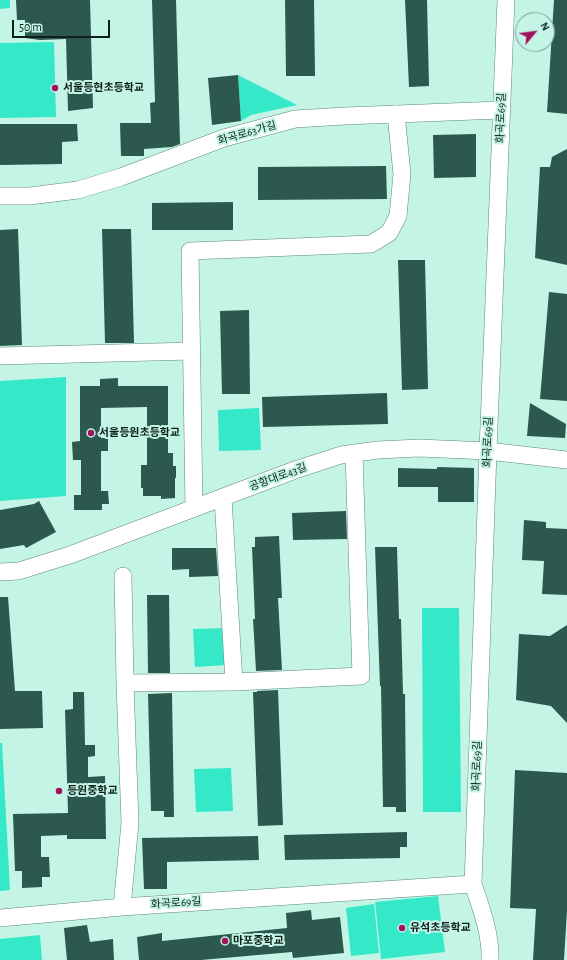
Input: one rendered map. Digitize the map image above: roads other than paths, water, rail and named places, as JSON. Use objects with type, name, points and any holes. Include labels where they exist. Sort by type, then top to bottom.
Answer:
[{"type":"street","name":"화곡로69길","points":[[490,960],[486,922],[473,884],[506,0]]},
{"type":"street","name":"화곡로63가길","points":[[0,196],[30,196],[78,190],[121,177],[224,138],[295,119],[502,110]]},
{"type":"street","points":[[194,508],[190,251],[371,244],[389,233],[398,216],[402,174],[396,114]]},
{"type":"street","points":[[0,356],[192,351]]},
{"type":"street","name":"공항대로43길","points":[[0,572],[19,571],[70,555],[295,470],[341,455],[378,450],[419,448],[488,451],[567,460]]},
{"type":"street","points":[[125,683],[234,682],[361,676],[354,453]]},
{"type":"street","points":[[222,498],[234,682]]},
{"type":"street","points":[[122,907],[130,823],[123,576]]},
{"type":"street","name":"화곡로69길","points":[[0,918],[122,907],[473,884]]},
{"type":"place","name":"서울등현초등학교","points":[[55,88]]},
{"type":"place","name":"서울등원초등학교","points":[[91,433]]},
{"type":"place","name":"등원중학교","points":[[59,791]]},
{"type":"place","name":"유석초등학교","points":[[402,928]]},
{"type":"place","name":"마포중학교","points":[[225,941]]}]
